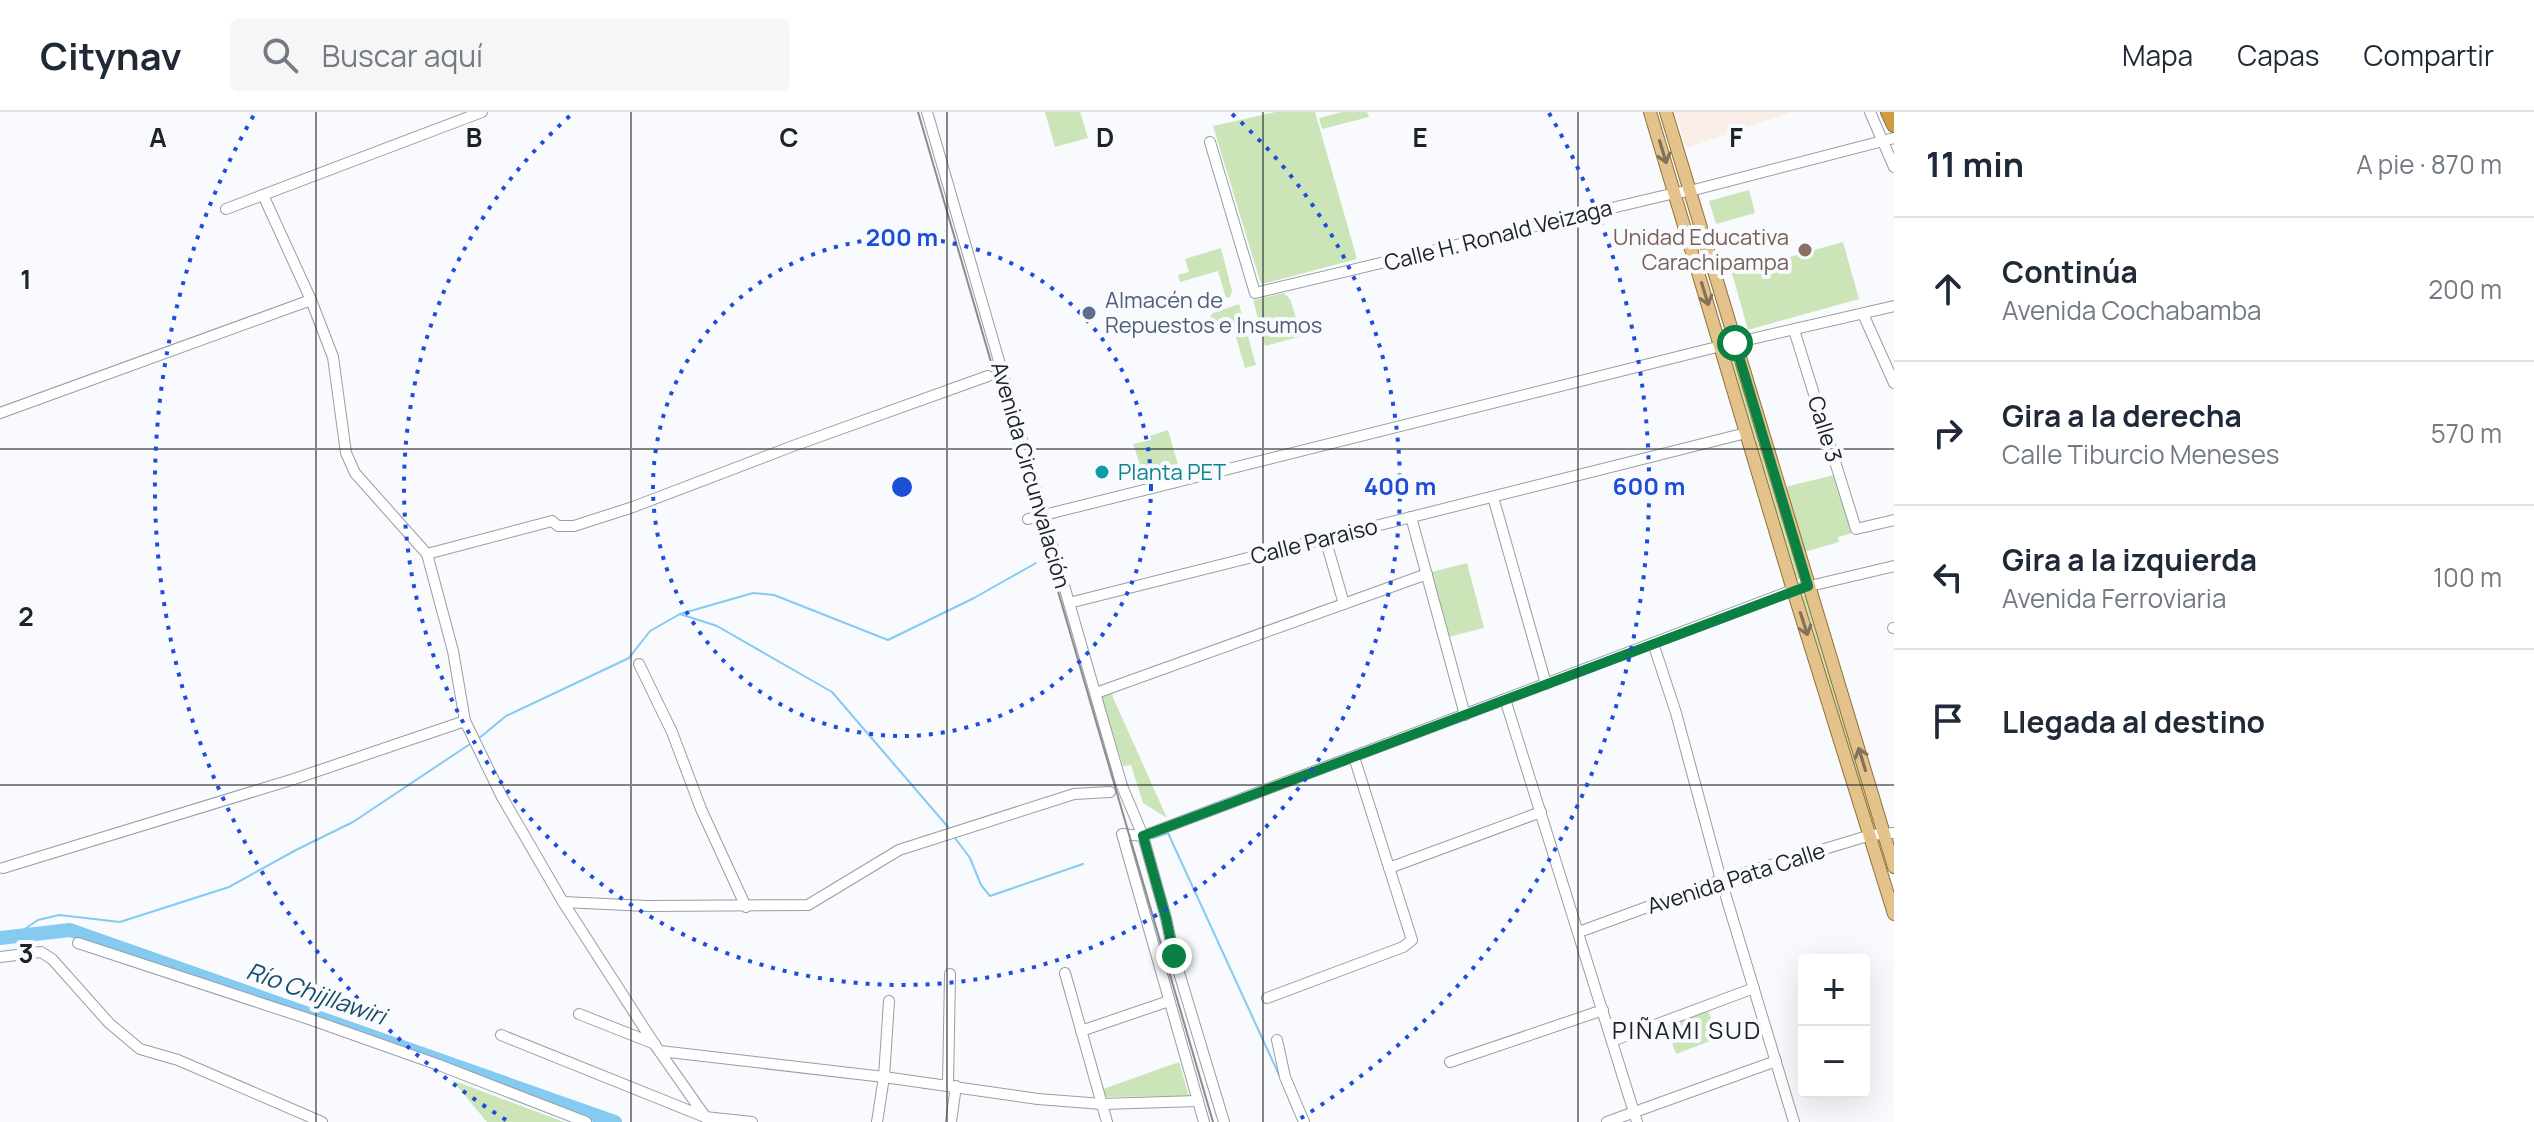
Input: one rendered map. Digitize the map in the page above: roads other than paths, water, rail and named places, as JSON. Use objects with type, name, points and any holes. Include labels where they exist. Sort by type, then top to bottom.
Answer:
[{"type":"highway","points":[[1888,112],[1894,125]]},
{"type":"main road","points":[[1650,112],[1793,590],[1894,867]]},
{"type":"main road","points":[[1666,112],[1884,838],[1894,914]]},
{"type":"street","points":[[226,209],[482,112]]},
{"type":"street","name":"Avenida Circunvalación","points":[[927,112],[1042,515],[1122,786],[1143,836],[1174,956],[1224,1122]]},
{"type":"street","points":[[1870,112],[1888,139],[1894,167]]},
{"type":"street","name":"Calle H. Ronald Veizaga","points":[[1210,142],[1255,293],[1690,191],[1888,139]]},
{"type":"street","points":[[263,195],[311,300],[333,357],[346,453],[355,473],[427,554],[453,651],[465,721],[502,797],[563,902],[707,1119]]},
{"type":"street","points":[[0,413],[311,300]]},
{"type":"street","points":[[1028,519],[1721,346],[1894,306]]},
{"type":"street","points":[[1863,314],[1894,383]]},
{"type":"street","name":"Calle 3","points":[[1794,330],[1856,529],[1894,520]]},
{"type":"street","points":[[427,554],[552,521],[558,526],[574,526],[988,376]]},
{"type":"street","name":"Calle Paraiso","points":[[1069,603],[1746,433]]},
{"type":"street","points":[[1493,497],[1546,684]]},
{"type":"street","points":[[1411,517],[1465,715]]},
{"type":"street","points":[[1325,538],[1344,604]]},
{"type":"street","points":[[1204,1122],[1122,834],[1143,836],[1793,590],[1894,566]]},
{"type":"street","points":[[1096,693],[1427,574]]},
{"type":"street","points":[[1653,643],[1794,1122]]},
{"type":"street","points":[[639,664],[672,732],[701,809],[746,907]]},
{"type":"street","points":[[1505,699],[1636,1117]]},
{"type":"street","points":[[3,868],[294,779],[465,721]]},
{"type":"street","points":[[1267,998],[1403,947],[1412,940],[1354,757]]},
{"type":"street","points":[[563,902],[647,906],[808,905],[899,850],[1074,794],[1110,792]]},
{"type":"street","points":[[1389,868],[1541,812]]},
{"type":"street","name":"Avenida Pata Calle","points":[[1579,932],[1721,880],[1884,838]]},
{"type":"street","points":[[78,943],[312,1020],[586,1122]]},
{"type":"street","points":[[0,957],[41,952],[52,959],[109,1023],[140,1049],[178,1060],[322,1122]]},
{"type":"street","points":[[1065,973],[1107,1122]]},
{"type":"street","points":[[950,974],[951,1122]]},
{"type":"street","points":[[1612,1041],[1754,988]]},
{"type":"street","points":[[877,1122],[884,1077],[889,1001]]},
{"type":"street","points":[[1081,1031],[1169,1001]]},
{"type":"street","points":[[1450,1062],[1603,1010]]},
{"type":"street","points":[[579,1014],[658,1048],[1038,1099],[1102,1104],[1198,1101]]},
{"type":"street","points":[[501,1035],[707,1119],[752,1122]]},
{"type":"street","points":[[1277,1040],[1285,1077],[1304,1122]]},
{"type":"street","points":[[1607,1122],[1636,1117],[1776,1061]]},
{"type":"waterway","points":[[680,614],[753,593],[774,595],[888,640],[974,598],[1036,563]]},
{"type":"waterway","points":[[478,739],[506,716],[629,658],[650,631],[680,614],[717,626],[832,692],[948,827]]},
{"type":"waterway","points":[[16,935],[38,920],[59,915],[120,922],[229,887],[353,822],[473,742]]},
{"type":"waterway","points":[[1153,838],[1168,833],[1280,1077]]},
{"type":"waterway","points":[[955,838],[970,858],[981,885],[990,896],[1083,864]]},
{"type":"waterway","name":"Río Chijllawiri","points":[[0,938],[70,930],[615,1122]]},
{"type":"tram line","points":[[918,112],[1213,1122]]},
{"type":"place","name":"Unidad Educativa Carachipampa","points":[[1805,250]]},
{"type":"place","name":"Almacén de Repuestos e Insumos","points":[[1089,313]]},
{"type":"place","name":"Planta PET","points":[[1102,472]]},
{"type":"district","name":"PIÑAMI SUD","points":[[1687,1031]]}]
